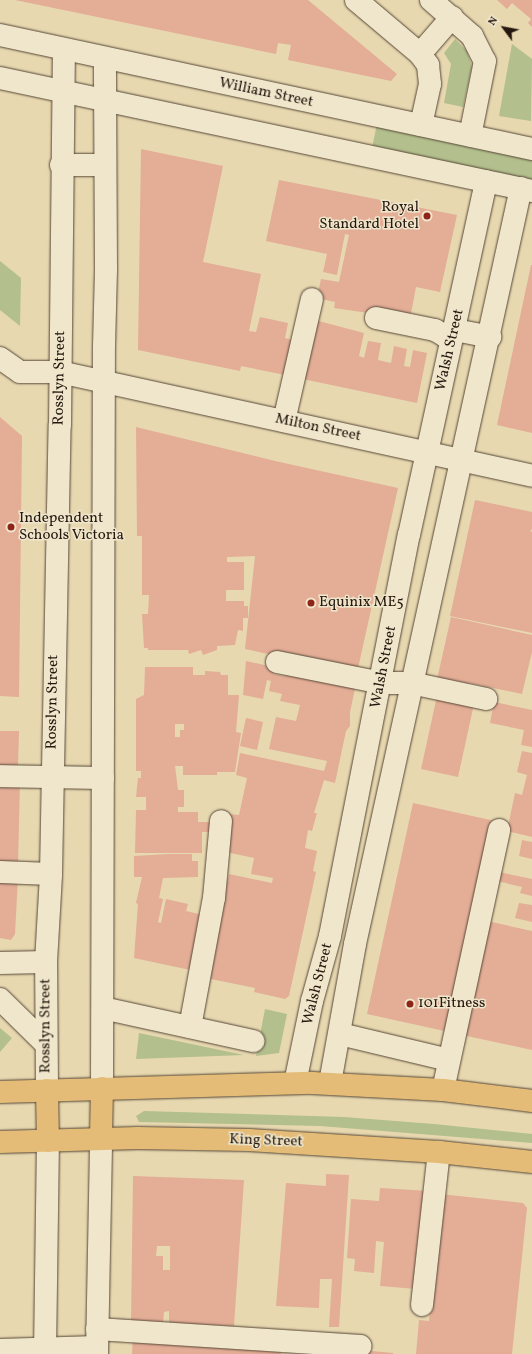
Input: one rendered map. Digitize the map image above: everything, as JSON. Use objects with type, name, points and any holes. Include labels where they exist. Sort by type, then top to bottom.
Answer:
[{"type":"highway","points":[[0,1092],[295,1082],[443,1090],[532,1101]]},
{"type":"highway","points":[[101,1138],[102,1088]]},
{"type":"highway","name":"Rosslyn Street","points":[[47,1090],[48,1142]]},
{"type":"highway","name":"King Street","points":[[0,1142],[48,1142],[101,1138],[249,1140],[439,1152],[532,1162]]},
{"type":"street","points":[[356,0],[420,54],[428,65],[430,74],[421,125]]},
{"type":"street","points":[[431,0],[472,36],[485,61],[470,136]]},
{"type":"street","points":[[420,54],[452,18]]},
{"type":"street","name":"William Street","points":[[0,35],[105,59],[532,149]]},
{"type":"street","name":"Rosslyn Street","points":[[47,1090],[46,962],[51,874],[60,372],[61,165],[64,146],[65,91],[64,50]]},
{"type":"street","points":[[102,1088],[105,59]]},
{"type":"street","points":[[0,78],[65,91],[105,102],[527,190]]},
{"type":"street","points":[[61,165],[105,165]]},
{"type":"street","name":"Walsh Street","points":[[295,1082],[312,1001],[326,954],[428,452],[486,181]]},
{"type":"street","name":"Walsh Street","points":[[330,1083],[340,1034],[352,959],[411,683],[463,460],[507,252],[527,190]]},
{"type":"street","points":[[473,246],[507,252]]},
{"type":"street","points":[[284,421],[312,299]]},
{"type":"street","points":[[376,318],[435,330],[445,336],[455,330],[490,336]]},
{"type":"street","name":"Milton Street","points":[[0,358],[20,372],[60,372],[532,476]]},
{"type":"street","points":[[277,662],[382,684],[411,683],[486,699]]},
{"type":"street","points":[[0,776],[103,778]]},
{"type":"street","points":[[190,1027],[214,898],[221,821]]},
{"type":"street","points":[[443,1090],[499,830]]},
{"type":"street","points":[[0,872],[51,874]]},
{"type":"street","points":[[326,954],[352,959]]},
{"type":"street","points":[[0,963],[46,962]]},
{"type":"street","points":[[0,999],[46,1044]]},
{"type":"street","points":[[103,1008],[253,1041]]},
{"type":"street","points":[[340,1034],[449,1060]]},
{"type":"street","points":[[97,1343],[101,1138]]},
{"type":"street","name":"Rosslyn Street","points":[[45,1351],[48,1142]]},
{"type":"street","points":[[422,1305],[439,1152]]},
{"type":"street","points":[[0,1350],[45,1351],[97,1343],[360,1346]]},
{"type":"green space","points":[[455,39],[467,51],[472,67],[463,107],[444,103],[451,64],[444,53]]},
{"type":"green space","points":[[512,44],[532,59],[531,121],[499,116]]},
{"type":"green space","points":[[377,124],[532,156],[532,180],[372,148]]},
{"type":"green space","points":[[0,261],[21,278],[20,326],[0,310]]},
{"type":"green space","points":[[265,1009],[287,1014],[279,1053],[256,1056]]},
{"type":"green space","points":[[0,1028],[12,1038],[0,1052]]},
{"type":"green space","points":[[139,1033],[244,1055],[136,1059]]},
{"type":"green space","points":[[144,1111],[344,1117],[434,1124],[532,1134],[532,1143],[320,1126],[139,1122],[136,1116]]},
{"type":"building","points":[[15,0],[308,0],[397,74],[391,81],[288,60],[291,45],[278,43],[276,54]]},
{"type":"building","points":[[497,0],[532,0],[532,27],[528,23],[531,19],[512,3],[507,9]]},
{"type":"building","points":[[141,149],[223,166],[203,262],[261,274],[249,331],[256,332],[260,317],[288,323],[285,338],[292,340],[285,375],[241,366],[240,371],[138,350]]},
{"type":"building","points":[[279,180],[457,215],[440,292],[416,287],[410,319],[334,308],[335,302],[317,298],[321,279],[339,282],[349,235],[345,234],[337,275],[323,272],[327,254],[266,241]]},
{"type":"building","points":[[532,265],[532,433],[497,425]]},
{"type":"building","points":[[311,319],[364,333],[359,356],[364,358],[368,341],[381,343],[378,360],[391,363],[394,346],[407,349],[404,366],[410,367],[413,350],[427,353],[417,403],[298,378]]},
{"type":"building","name":"Independent Schools Victoria","points":[[0,417],[22,436],[19,697],[0,696]]},
{"type":"building","points":[[136,427],[275,461],[398,488],[357,673],[245,649],[255,556],[227,557],[227,562],[244,562],[244,590],[226,590],[226,601],[244,601],[244,606],[248,606],[248,618],[243,618],[243,631],[238,630],[235,645],[217,646],[217,650],[203,655],[201,650],[189,654],[188,650],[148,650],[148,648],[144,648],[142,614],[148,614],[149,595],[142,595],[142,536],[137,536]]},
{"type":"building","points":[[475,500],[532,512],[532,529],[530,531],[532,532],[532,633],[450,616]]},
{"type":"building","points":[[451,617],[532,635],[532,652],[522,694],[469,683],[467,691],[436,684]]},
{"type":"building","points":[[246,661],[274,667],[273,674],[285,676],[287,669],[356,684],[350,712],[350,726],[346,731],[335,783],[324,780],[314,813],[317,813],[312,831],[308,830],[305,848],[317,851],[313,871],[316,872],[289,996],[285,999],[254,992],[255,988],[206,978],[229,874],[272,883],[273,878],[251,874],[254,858],[226,852],[230,814],[239,815],[247,778],[236,775],[240,753],[324,771],[327,761],[269,749],[276,717],[296,721],[300,705],[280,701],[282,694],[269,691],[271,681],[267,680],[263,699],[243,695]]},
{"type":"building","points":[[145,667],[193,667],[193,675],[205,675],[205,671],[220,672],[221,675],[228,675],[228,695],[239,695],[236,732],[241,733],[235,772],[217,772],[217,775],[183,775],[183,766],[175,766],[178,790],[184,790],[184,807],[178,807],[178,812],[198,812],[198,822],[217,822],[217,832],[202,832],[202,853],[135,853],[136,810],[146,810],[146,797],[136,797],[138,778],[141,778],[141,771],[136,771],[136,699],[144,695]],"holes":[[[175,724],[184,724],[184,730],[180,730],[180,737],[175,737]]]},
{"type":"building","points":[[437,696],[474,704],[458,777],[421,769]]},
{"type":"building","points":[[494,702],[532,710],[532,747],[521,745],[524,730],[490,723]]},
{"type":"building","points":[[246,718],[263,722],[257,750],[240,746]]},
{"type":"building","points":[[0,731],[19,731],[18,766],[0,766]]},
{"type":"building","points":[[522,751],[532,753],[532,837],[507,831],[515,793],[522,795],[527,775],[517,772]]},
{"type":"building","points":[[0,780],[20,780],[18,865],[0,865]]},
{"type":"building","points":[[413,803],[495,821],[449,1032],[367,1014]]},
{"type":"building","points":[[522,840],[532,842],[532,859],[519,856]]},
{"type":"building","points":[[192,854],[192,861],[198,861],[198,877],[163,878],[159,898],[163,899],[158,922],[161,923],[166,899],[188,904],[186,911],[207,916],[195,971],[134,958],[138,904],[136,903],[142,877],[134,877],[134,856]]},
{"type":"building","points":[[499,872],[532,879],[532,896],[520,893],[522,887],[497,881]]},
{"type":"building","points":[[0,876],[18,877],[15,934],[11,940],[0,938]]},
{"type":"building","points":[[519,903],[532,905],[532,922],[515,918]]},
{"type":"building","points":[[487,921],[532,931],[532,1050],[462,1035]]},
{"type":"building","points":[[326,1174],[349,1175],[339,1327],[329,1327],[332,1279],[320,1279],[319,1308],[276,1306],[286,1183],[326,1186]]},
{"type":"building","points":[[133,1176],[244,1180],[234,1326],[169,1323],[169,1311],[164,1312],[163,1322],[131,1322]],"holes":[[[157,1246],[170,1246],[170,1270],[163,1270],[163,1256],[156,1256]]]},
{"type":"building","points":[[380,1188],[429,1191],[417,1289],[380,1286],[384,1242],[376,1241],[374,1273],[354,1271],[355,1259],[347,1258],[351,1199],[379,1201]]},
{"type":"building","points":[[440,1194],[523,1203],[527,1208],[512,1354],[416,1354],[419,1320],[429,1321]]},
{"type":"building","points":[[133,1336],[282,1344],[281,1354],[132,1354]]},
{"type":"building","points":[[361,1350],[393,1353],[393,1354],[361,1354]]},
{"type":"place","name":"Royal Standard Hotel","points":[[427,216]]},
{"type":"place","name":"Independent Schools Victoria","points":[[11,527]]},
{"type":"place","name":"Equinix ME5","points":[[311,603]]},
{"type":"place","name":"101Fitness","points":[[410,1004]]}]
